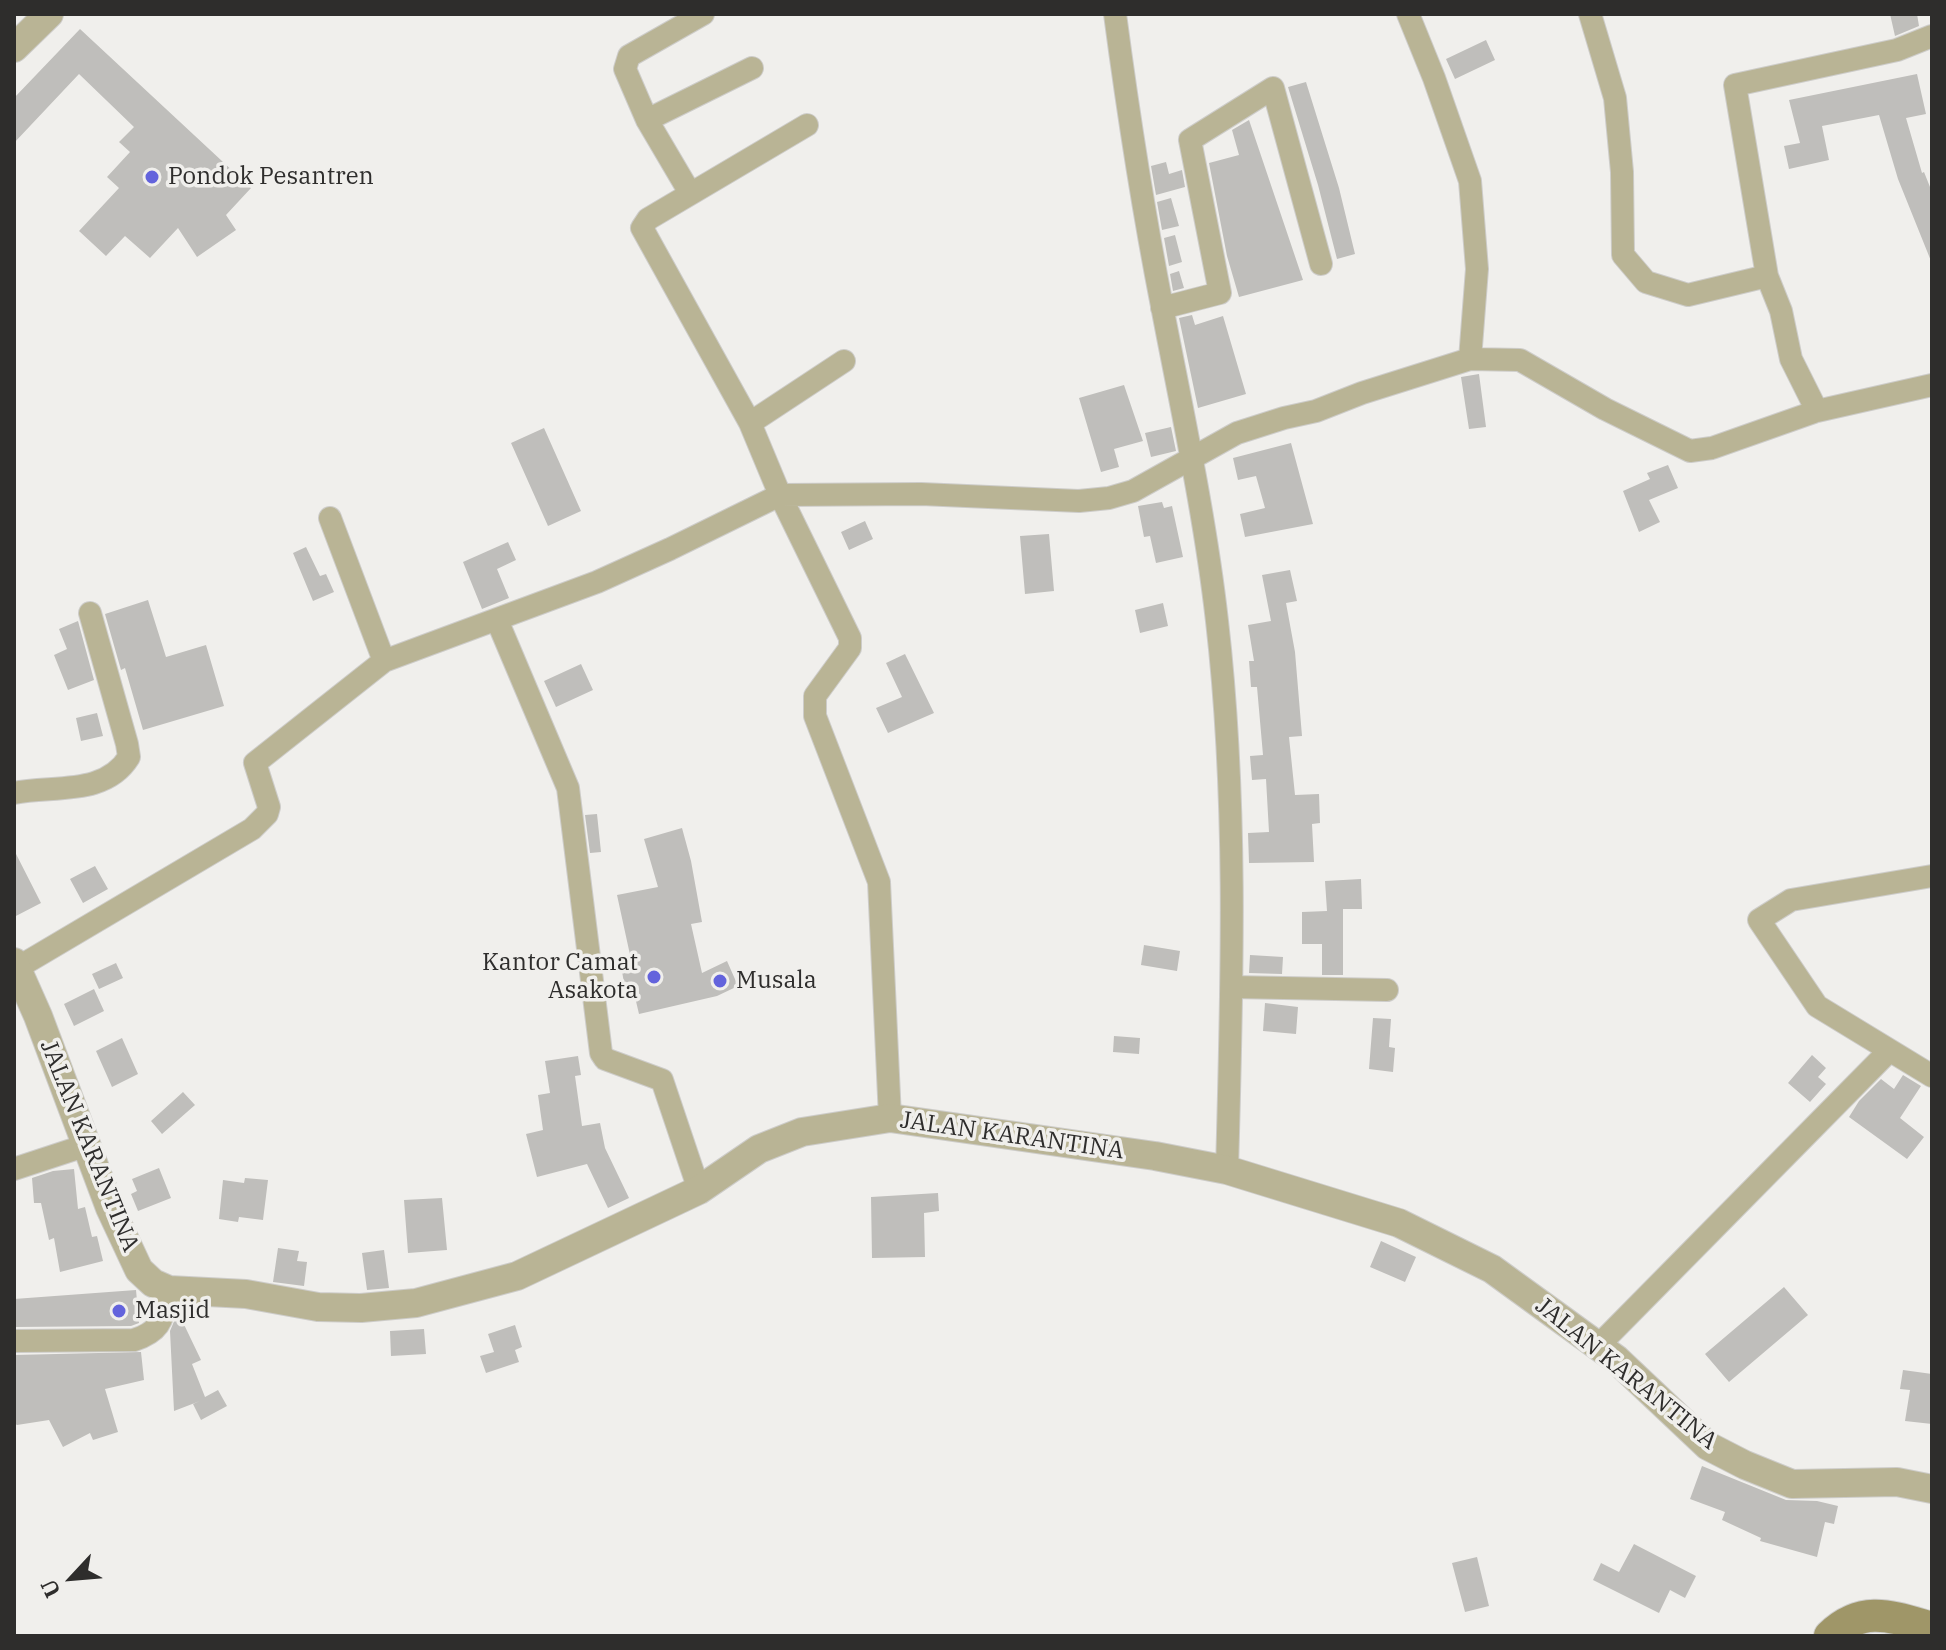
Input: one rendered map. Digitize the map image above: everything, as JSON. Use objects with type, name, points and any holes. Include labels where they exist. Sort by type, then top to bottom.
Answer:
[{"type":"main road","points":[[1830,1636],[1855,1619],[1879,1614],[1932,1628]]},
{"type":"street","points":[[14,48],[49,14]]},
{"type":"street","points":[[690,193],[647,120],[625,69],[629,56],[703,14]]},
{"type":"street","points":[[1115,14],[1135,165],[1194,459],[1217,619],[1227,720],[1232,818],[1232,987],[1227,1170]]},
{"type":"street","points":[[1408,14],[1470,181],[1477,269],[1470,359]]},
{"type":"street","points":[[1590,14],[1615,98],[1622,172],[1623,255],[1646,282],[1688,295],[1767,276]]},
{"type":"street","points":[[1817,411],[1791,359],[1781,311],[1767,276],[1735,85],[1897,50],[1932,36]]},
{"type":"street","points":[[647,120],[752,68]]},
{"type":"street","points":[[1162,308],[1220,293],[1190,140],[1273,88],[1321,264]]},
{"type":"street","points":[[807,125],[648,219],[642,228],[750,423],[780,495],[851,643],[815,696],[815,716],[879,882],[890,1118]]},
{"type":"street","points":[[16,965],[252,829],[267,814],[269,807],[255,763],[384,661],[497,620],[658,555],[780,495],[921,494],[1079,501],[1109,498],[1133,491],[1237,433],[1316,411],[1470,359],[1520,360],[1605,409],[1690,451],[1712,448],[1817,411],[1932,385]]},
{"type":"street","points":[[750,423],[844,361]]},
{"type":"street","points":[[330,518],[384,661]]},
{"type":"street","points":[[14,793],[38,788],[94,785],[114,774],[129,757],[90,613]]},
{"type":"street","points":[[497,620],[568,788],[601,1053],[605,1059],[662,1080],[699,1190]]},
{"type":"street","points":[[1932,876],[1791,900],[1759,920],[1817,1006],[1932,1076]]},
{"type":"street","name":"JALAN KARANTINA","points":[[16,965],[110,1208],[139,1270],[153,1283],[169,1290],[246,1294],[318,1307],[361,1308],[416,1303],[517,1276],[699,1190],[759,1149],[802,1132],[890,1118],[1155,1156],[1227,1170],[1399,1223],[1492,1269],[1598,1346],[1708,1446],[1745,1465],[1792,1484],[1897,1482],[1932,1489]]},
{"type":"street","points":[[1232,987],[1387,990]]},
{"type":"street","points":[[1598,1346],[1889,1051]]},
{"type":"street","points":[[14,1169],[87,1145]]},
{"type":"street","points":[[14,1341],[134,1340],[157,1329],[169,1290]]},
{"type":"building","points":[[1890,14],[1917,14],[1919,26],[1895,36]]},
{"type":"building","points":[[80,29],[251,188],[226,215],[236,230],[197,257],[178,228],[150,258],[125,236],[106,256],[79,231],[119,188],[107,177],[130,152],[119,142],[134,127],[79,74],[14,143],[14,98]]},
{"type":"building","points":[[1486,40],[1495,60],[1455,79],[1446,59]]},
{"type":"building","points":[[1917,74],[1926,114],[1906,118],[1922,173],[1932,192],[1931,261],[1898,179],[1879,115],[1822,126],[1829,160],[1789,169],[1784,146],[1800,143],[1789,100]]},
{"type":"building","points":[[1306,82],[1339,188],[1355,254],[1337,259],[1288,87]]},
{"type":"building","points":[[1249,120],[1303,280],[1239,297],[1227,256],[1209,163],[1239,155],[1232,130]]},
{"type":"building","points":[[1166,162],[1169,174],[1182,170],[1185,187],[1156,195],[1151,166]]},
{"type":"building","points":[[1171,198],[1179,226],[1162,230],[1157,202]]},
{"type":"building","points":[[1175,235],[1182,262],[1169,266],[1164,238]]},
{"type":"building","points":[[1179,271],[1184,288],[1173,291],[1170,274]]},
{"type":"building","points":[[1192,315],[1195,325],[1223,316],[1246,394],[1198,408],[1179,318]]},
{"type":"building","points":[[1479,374],[1486,427],[1469,429],[1461,377]]},
{"type":"building","points":[[1124,385],[1143,441],[1114,449],[1119,467],[1101,472],[1079,398]]},
{"type":"building","points":[[1171,427],[1176,451],[1151,457],[1145,433]]},
{"type":"building","points":[[544,428],[581,511],[548,526],[511,443]]},
{"type":"building","points":[[1291,443],[1313,524],[1245,537],[1240,514],[1265,508],[1256,476],[1238,480],[1233,458]]},
{"type":"building","points":[[1668,465],[1678,488],[1649,500],[1660,522],[1639,532],[1623,491],[1650,479],[1647,473]]},
{"type":"building","points":[[1162,502],[1164,508],[1172,506],[1183,557],[1156,563],[1150,536],[1144,537],[1138,506]]},
{"type":"building","points":[[865,521],[873,539],[849,550],[841,532]]},
{"type":"building","points":[[1049,534],[1054,591],[1025,594],[1020,536]]},
{"type":"building","points":[[508,542],[516,560],[497,569],[509,598],[482,609],[463,562]]},
{"type":"building","points":[[306,547],[320,576],[326,574],[334,592],[313,601],[293,553]]},
{"type":"building","points":[[1290,570],[1297,601],[1286,603],[1295,652],[1302,736],[1289,737],[1295,795],[1319,794],[1320,823],[1312,824],[1314,862],[1249,863],[1248,833],[1269,832],[1266,779],[1252,780],[1250,756],[1263,755],[1257,687],[1251,687],[1249,661],[1254,661],[1248,625],[1271,621],[1262,575]]},
{"type":"building","points":[[148,600],[166,657],[206,645],[224,706],[143,730],[105,614]]},
{"type":"building","points":[[1163,603],[1168,626],[1140,633],[1135,610]]},
{"type":"building","points":[[78,621],[94,680],[68,690],[54,655],[67,649],[59,629]]},
{"type":"building","points":[[905,654],[934,713],[888,733],[876,708],[902,697],[886,663]]},
{"type":"building","points":[[581,664],[593,690],[556,707],[544,681]]},
{"type":"building","points":[[97,713],[103,736],[81,741],[76,718]]},
{"type":"building","points":[[597,814],[601,852],[590,853],[585,815]]},
{"type":"building","points":[[682,828],[702,922],[691,924],[702,973],[727,961],[738,986],[717,996],[639,1014],[635,997],[627,999],[621,966],[632,964],[617,895],[658,887],[644,839]]},
{"type":"building","points":[[14,850],[41,903],[14,917]]},
{"type":"building","points":[[95,866],[108,889],[83,903],[70,879]]},
{"type":"building","points":[[1361,879],[1362,909],[1343,909],[1343,975],[1322,975],[1322,944],[1302,944],[1302,912],[1327,911],[1325,881]]},
{"type":"building","points":[[1144,945],[1180,951],[1177,971],[1141,965]]},
{"type":"building","points":[[1250,955],[1283,957],[1282,974],[1249,973]]},
{"type":"building","points":[[116,963],[123,978],[99,989],[92,974]]},
{"type":"building","points":[[94,989],[104,1011],[74,1026],[64,1004]]},
{"type":"building","points":[[1265,1003],[1298,1007],[1296,1034],[1263,1031]]},
{"type":"building","points":[[1373,1018],[1391,1019],[1389,1047],[1395,1048],[1393,1072],[1369,1069]]},
{"type":"building","points":[[1114,1036],[1140,1038],[1139,1054],[1113,1052]]},
{"type":"building","points":[[122,1038],[138,1074],[112,1087],[96,1051]]},
{"type":"building","points":[[1812,1055],[1826,1068],[1818,1077],[1826,1084],[1810,1102],[1788,1083]]},
{"type":"building","points":[[578,1056],[581,1075],[575,1076],[582,1126],[600,1123],[605,1148],[629,1198],[608,1208],[587,1164],[537,1177],[526,1134],[543,1130],[538,1095],[550,1093],[545,1061]]},
{"type":"building","points":[[1903,1075],[1921,1086],[1900,1118],[1924,1137],[1907,1159],[1849,1117],[1859,1101],[1881,1079],[1894,1089]]},
{"type":"building","points":[[183,1092],[195,1105],[162,1134],[151,1121]]},
{"type":"building","points":[[159,1168],[171,1198],[138,1211],[131,1194],[137,1191],[132,1179]]},
{"type":"building","points":[[74,1169],[78,1209],[85,1207],[92,1237],[97,1236],[103,1261],[60,1272],[54,1238],[49,1240],[41,1203],[34,1203],[32,1178],[53,1171]]},
{"type":"building","points":[[245,1178],[268,1180],[263,1220],[239,1217],[238,1222],[219,1219],[223,1180],[244,1183]]},
{"type":"building","points":[[938,1193],[939,1211],[924,1213],[925,1257],[872,1258],[871,1197]]},
{"type":"building","points":[[442,1198],[447,1250],[408,1253],[404,1200]]},
{"type":"building","points":[[1381,1241],[1416,1257],[1405,1282],[1370,1267]]},
{"type":"building","points":[[278,1248],[299,1251],[297,1261],[307,1262],[304,1286],[273,1282]]},
{"type":"building","points":[[384,1250],[389,1288],[367,1290],[362,1253]]},
{"type":"building","points":[[1784,1287],[1808,1315],[1729,1382],[1705,1354]]},
{"type":"building","points":[[136,1290],[139,1323],[131,1326],[14,1327],[14,1299]]},
{"type":"building","points":[[178,1312],[201,1360],[192,1364],[205,1397],[218,1390],[227,1406],[201,1420],[193,1404],[200,1401],[174,1411],[170,1331]]},
{"type":"building","points":[[515,1325],[522,1347],[515,1350],[519,1362],[486,1373],[480,1356],[494,1352],[488,1334]]},
{"type":"building","points":[[424,1329],[426,1354],[391,1356],[390,1331]]},
{"type":"building","points":[[141,1352],[144,1380],[105,1389],[118,1432],[93,1440],[90,1433],[63,1447],[49,1420],[14,1423],[14,1355]]},
{"type":"building","points":[[1903,1370],[1932,1374],[1932,1424],[1905,1421],[1910,1390],[1900,1389]]},
{"type":"building","points":[[1702,1466],[1786,1500],[1817,1501],[1838,1506],[1834,1524],[1825,1522],[1817,1557],[1760,1541],[1761,1538],[1722,1520],[1725,1512],[1690,1499]]},
{"type":"building","points":[[1634,1544],[1696,1576],[1685,1598],[1670,1590],[1659,1613],[1593,1580],[1601,1563],[1619,1572]]},
{"type":"building","points":[[1477,1557],[1489,1606],[1465,1612],[1452,1563]]},
{"type":"place","name":"Pondok Pesantren","points":[[152,177]]},
{"type":"place","name":"Kantor Camat Asakota","points":[[654,977]]},
{"type":"place","name":"Musala","points":[[720,981]]},
{"type":"place","name":"Masjid","points":[[119,1311]]}]
